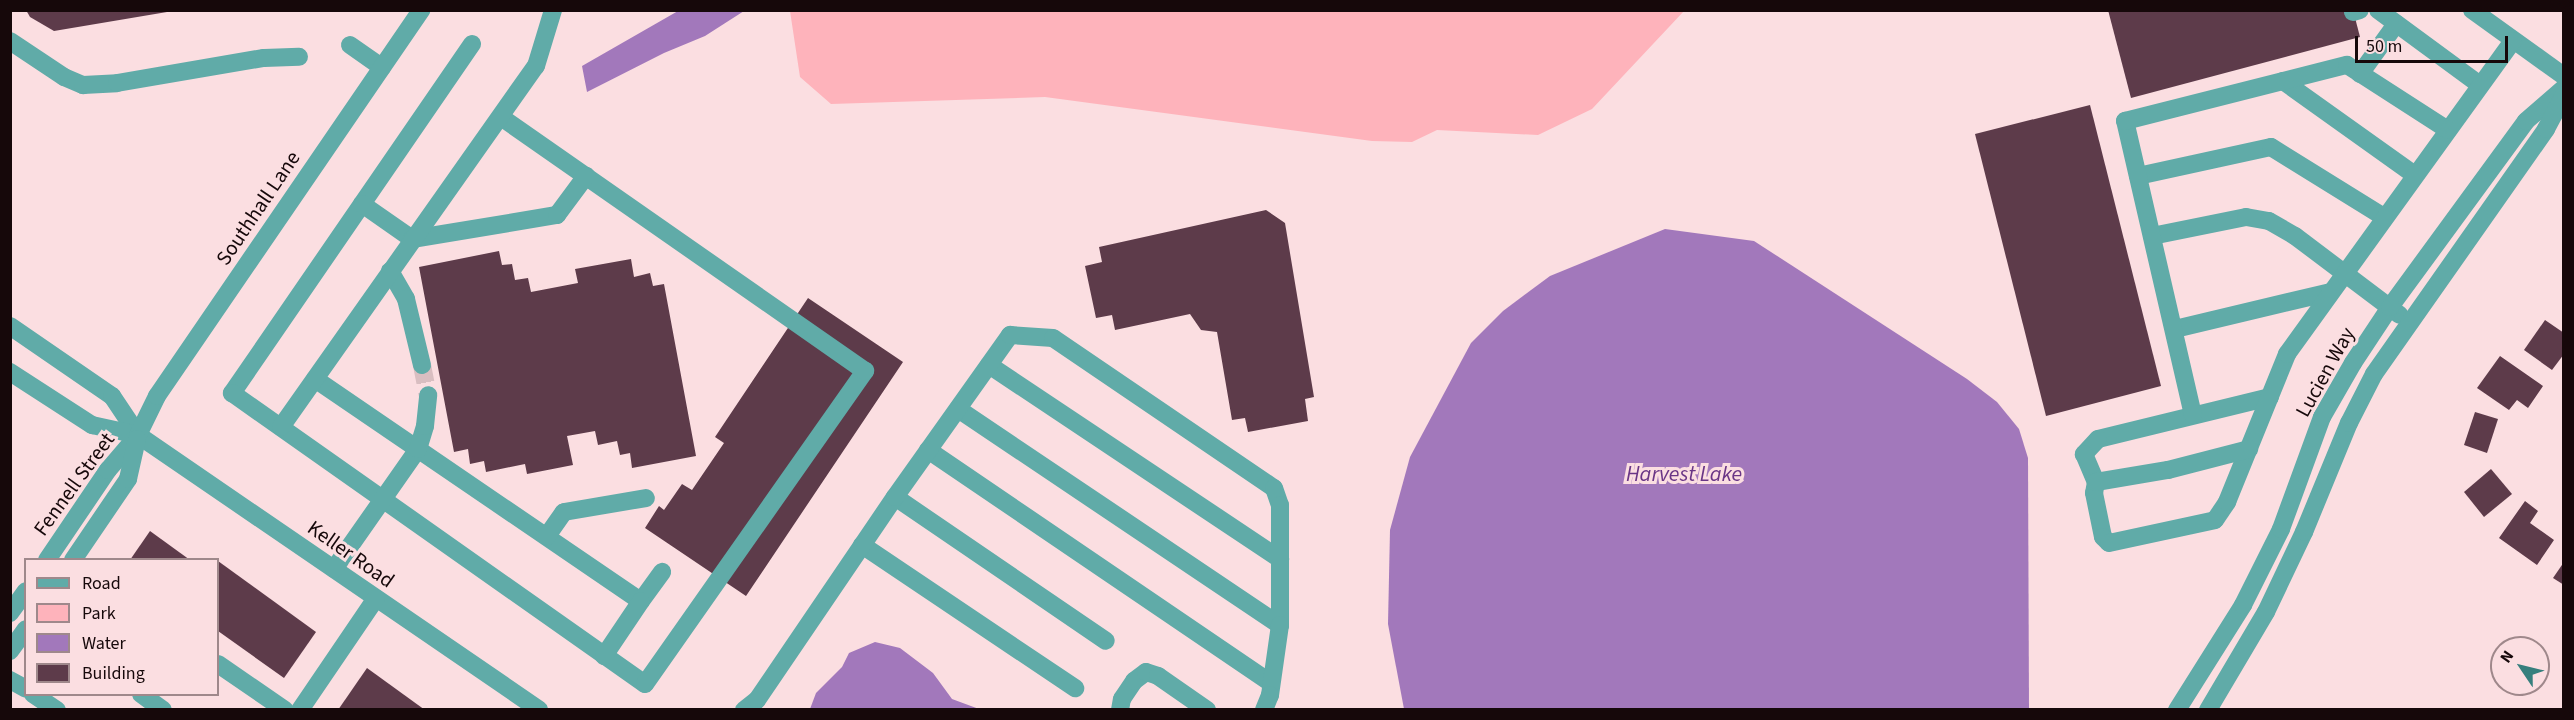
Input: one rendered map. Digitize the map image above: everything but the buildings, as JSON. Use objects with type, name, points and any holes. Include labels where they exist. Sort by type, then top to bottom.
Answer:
[{"type":"street","name":"Southhall Lane","points":[[138,435],[158,396],[421,10]]},
{"type":"street","points":[[281,427],[536,66],[553,10]]},
{"type":"street","points":[[2378,10],[2481,85]]},
{"type":"street","points":[[2472,10],[2564,76]]},
{"type":"street","points":[[2360,74],[2396,24]]},
{"type":"street","points":[[2270,397],[2098,439],[2084,454],[2096,482],[2094,493],[2103,537],[2109,543],[2215,520],[2227,502],[2248,448],[2270,397],[2287,354],[2344,272],[2514,41]]},
{"type":"street","points":[[472,44],[232,393],[645,684],[865,371],[501,117]]},
{"type":"street","points":[[350,45],[382,68]]},
{"type":"street","points":[[13,49],[82,85],[117,83],[264,58],[299,57]]},
{"type":"street","points":[[2193,415],[2175,329],[2125,121],[2347,65],[2448,130]]},
{"type":"street","points":[[2283,81],[2415,175]]},
{"type":"street","name":"Lucien Way","points":[[2177,710],[2243,605],[2281,529],[2322,417],[2390,307],[2526,121],[2564,88]]},
{"type":"street","name":"Lucien Way","points":[[2208,710],[2266,612],[2349,423],[2374,374],[2546,129],[2564,95]]},
{"type":"street","points":[[2138,176],[2271,147],[2384,217]]},
{"type":"street","points":[[362,204],[412,239],[557,215],[586,176]]},
{"type":"street","points":[[2152,236],[2246,217],[2269,221],[2295,236],[2410,323]]},
{"type":"street","points":[[390,271],[406,299],[422,365]]},
{"type":"street","points":[[2175,329],[2330,292]]},
{"type":"street","name":"Keller Road","points":[[10,326],[112,396],[138,435],[539,710]]},
{"type":"street","points":[[752,706],[895,497],[928,450],[958,409],[1010,335],[1053,338],[1274,488],[1280,505],[1280,625],[1270,699],[928,450]]},
{"type":"street","points":[[989,365],[1280,559]]},
{"type":"street","name":"Keller Road","points":[[10,372],[92,425],[138,435]]},
{"type":"street","points":[[315,379],[641,601]]},
{"type":"street","points":[[334,569],[418,449],[425,426],[428,395]]},
{"type":"street","points":[[958,409],[1280,625]]},
{"type":"street","name":"Fennell Street","points":[[48,558],[108,470],[138,435]]},
{"type":"street","name":"Fennell Street","points":[[74,558],[128,479],[138,435]]},
{"type":"street","points":[[2096,482],[2168,470],[2248,448]]},
{"type":"street","points":[[895,497],[1106,641]]},
{"type":"street","points":[[547,536],[564,512],[646,498]]},
{"type":"street","points":[[862,545],[1075,688]]},
{"type":"street","points":[[604,656],[662,572]]},
{"type":"street","points":[[10,613],[24,594]]},
{"type":"street","points":[[300,710],[376,598]]},
{"type":"street","points":[[10,651],[24,632]]},
{"type":"street","points":[[219,665],[285,710]]},
{"type":"street","points":[[1120,710],[1122,699],[1134,681],[1146,672],[1158,676],[1207,710]]},
{"type":"street","points":[[10,680],[24,688]]},
{"type":"street","points":[[36,696],[57,710]]},
{"type":"street","points":[[144,696],[164,710]]},
{"type":"green space","points":[[790,10],[1684,11],[1592,109],[1538,135],[1437,130],[1412,142],[1372,141],[1045,97],[831,104],[800,77]]},
{"type":"water","points":[[678,11],[744,11],[705,36],[664,53],[587,92],[582,66]]},
{"type":"water","name":"Harvest Lake","points":[[1665,229],[1754,241],[1967,379],[1997,402],[2019,429],[2028,458],[2029,709],[1404,709],[1388,624],[1390,530],[1410,457],[1471,343],[1503,311],[1550,276]]},
{"type":"water","points":[[875,642],[900,648],[933,673],[952,699],[979,709],[810,709],[816,693],[842,667],[849,653]]},
{"type":"tunnel","points":[[422,365],[428,395]]}]
